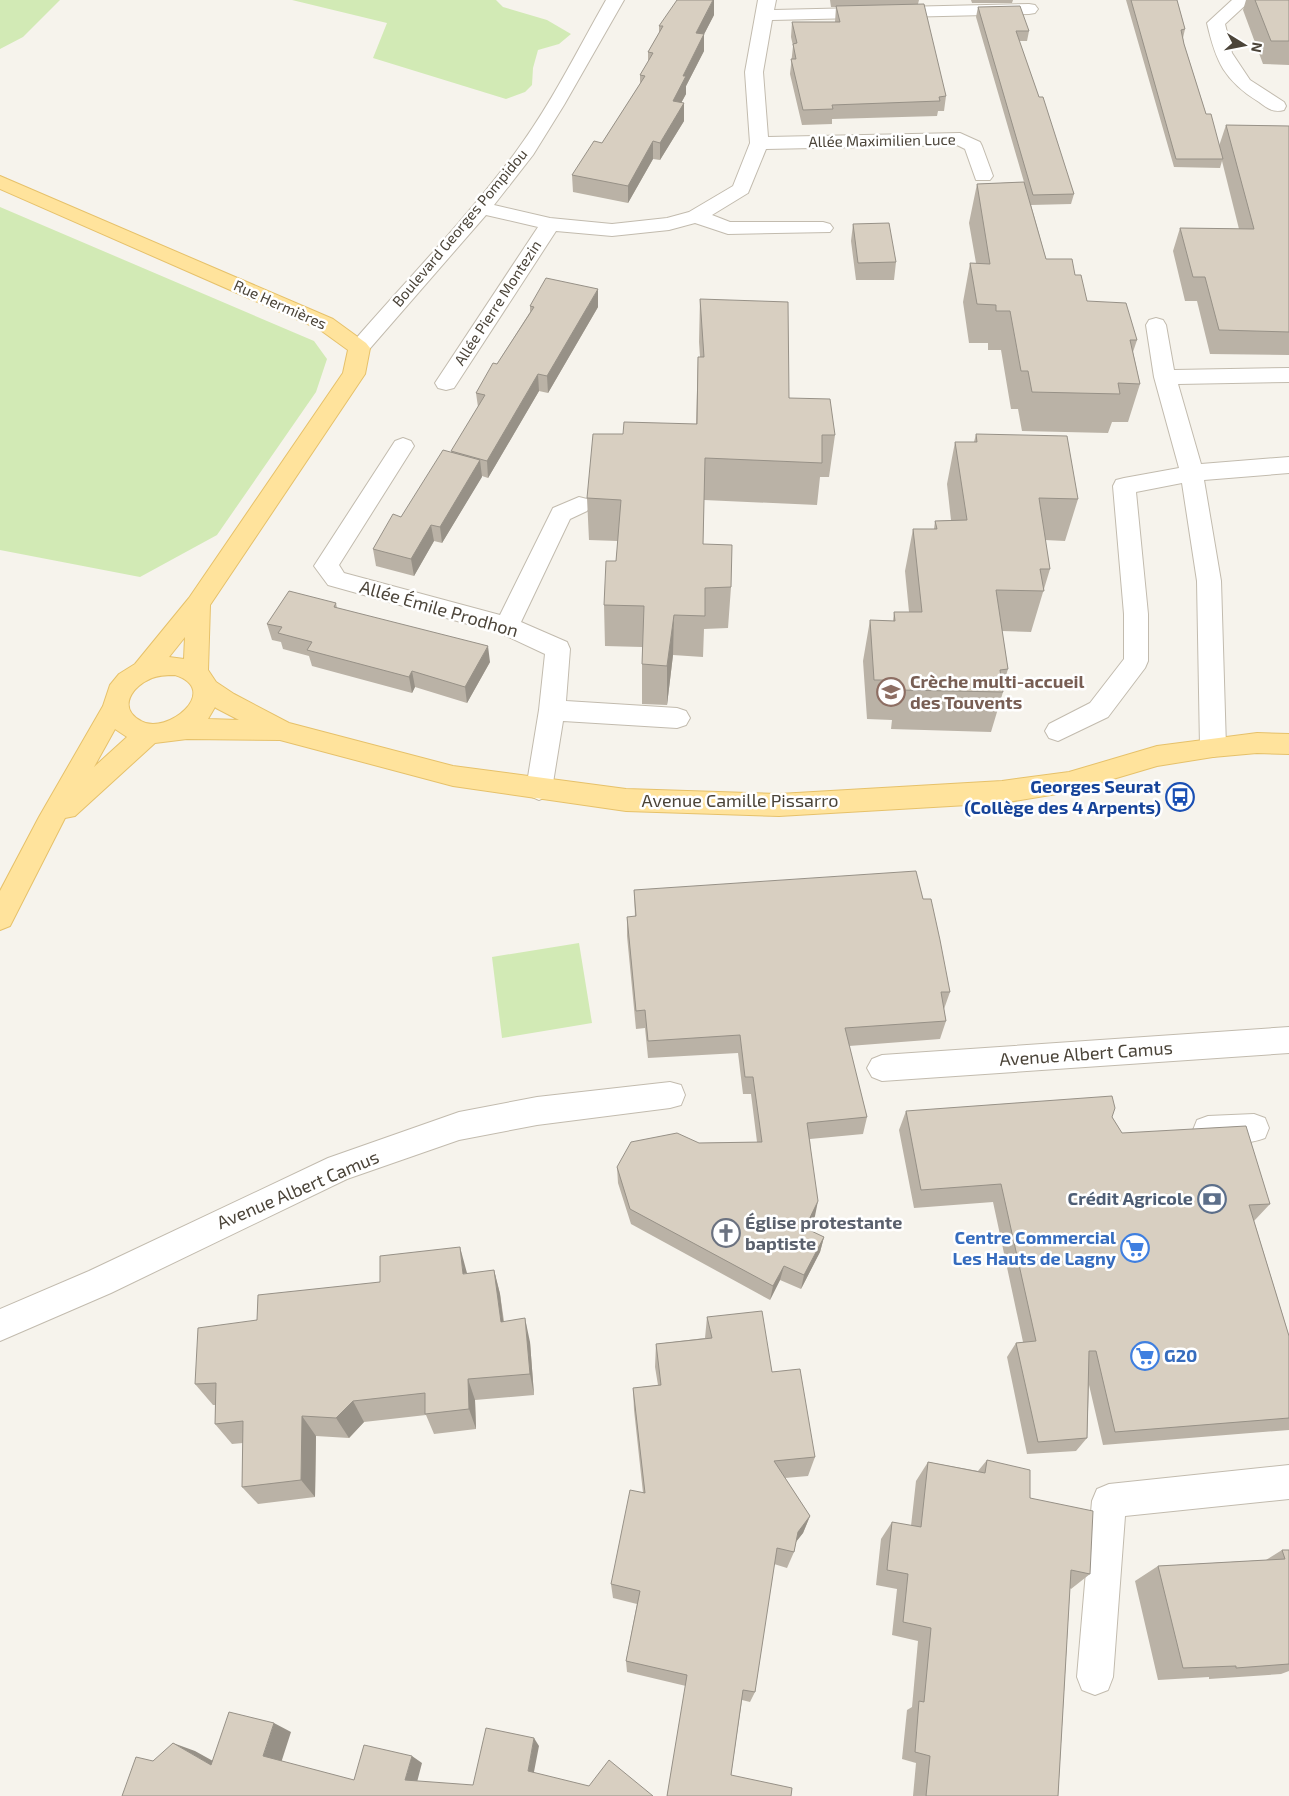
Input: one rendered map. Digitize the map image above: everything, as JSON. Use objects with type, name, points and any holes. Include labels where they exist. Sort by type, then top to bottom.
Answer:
[{"type":"main road","name":"Rue Hermières","points":[[0,182],[326,324],[359,348]]},
{"type":"main road","points":[[161,732],[136,730],[125,724],[118,716],[117,694],[123,684],[145,669],[198,604],[354,374],[359,348]]},
{"type":"main road","points":[[48,825],[161,732],[195,717],[202,708],[198,604]]},
{"type":"main road","points":[[145,669],[172,664],[185,667],[201,680]]},
{"type":"main road","name":"Avenue Camille Pissarro","points":[[201,680],[225,701],[282,731],[453,776],[626,800],[779,805],[1002,792],[1069,782],[1157,756],[1213,747],[1257,743],[1289,744]]},
{"type":"main road","points":[[0,918],[48,825],[116,705]]},
{"type":"main road","name":"Avenue Camille Pissarro","points":[[161,732],[282,731]]},
{"type":"street","name":"Boulevard Georges Pompidou","points":[[359,348],[481,208],[523,155],[615,0]]},
{"type":"street","points":[[1216,0],[1238,3]]},
{"type":"street","points":[[1238,3],[1216,23],[1223,53],[1243,84],[1277,106]]},
{"type":"street","points":[[481,208],[550,224],[612,230],[669,224],[696,216],[741,189],[759,143],[754,72],[766,8],[938,5],[1028,10]]},
{"type":"street","name":"Allée Maximilien Luce","points":[[759,143],[960,139],[973,146],[983,176]]},
{"type":"street","points":[[696,216],[728,228],[823,228]]},
{"type":"street","name":"Allée Pierre Montezin","points":[[446,383],[550,224]]},
{"type":"street","points":[[1156,325],[1165,377],[1192,473],[1209,581],[1213,747]]},
{"type":"street","points":[[1165,377],[1289,375]]},
{"type":"street","name":"Allée Émile Prodhon","points":[[403,446],[326,566],[336,580],[507,626],[558,649],[552,710],[539,789]]},
{"type":"street","points":[[1058,732],[1099,710],[1136,661],[1136,614],[1124,486],[1192,473],[1289,465]]},
{"type":"street","points":[[507,626],[561,514],[580,505]]},
{"type":"street","points":[[552,710],[677,718]]},
{"type":"street","name":"Avenue Albert Camus","points":[[882,1068],[1289,1040]]},
{"type":"street","name":"Avenue Albert Camus","points":[[0,1325],[100,1282],[223,1222],[357,1161],[459,1126],[537,1111],[670,1095]]},
{"type":"street","points":[[1179,1132],[1254,1128]]},
{"type":"street","points":[[1094,1676],[1109,1501],[1289,1482]]},
{"type":"green space","points":[[0,0],[60,0],[23,37],[0,49]]},
{"type":"green space","points":[[292,0],[496,0],[503,7],[547,20],[571,34],[559,44],[538,50],[533,68],[532,85],[525,92],[506,99],[373,58],[387,23]]},
{"type":"green space","points":[[0,207],[314,341],[327,359],[316,392],[217,535],[140,577],[0,550]]},
{"type":"green space","points":[[579,943],[592,1023],[502,1038],[492,957]]},
{"type":"building","points":[[677,0],[713,0],[696,33],[704,34],[673,101],[684,103],[660,143],[653,141],[628,186],[572,175],[594,141],[602,143],[645,76],[640,75],[653,53],[648,52],[663,26],[659,26]]},
{"type":"building","points":[[1131,0],[1177,0],[1185,29],[1181,30],[1184,44],[1206,114],[1211,114],[1223,159],[1176,159]]},
{"type":"building","points":[[1255,0],[1289,0],[1289,41],[1271,41]]},
{"type":"building","points":[[924,4],[946,96],[939,97],[940,101],[832,105],[833,109],[803,110],[791,59],[796,59],[793,44],[797,43],[792,22],[840,22],[836,6]]},
{"type":"building","points":[[1020,6],[1029,31],[1016,31],[1039,97],[1043,97],[1074,194],[1033,195],[978,7]]},
{"type":"building","points":[[1226,125],[1289,126],[1289,332],[1219,330],[1205,277],[1193,277],[1180,228],[1254,229]]},
{"type":"building","points":[[1024,182],[1046,259],[1072,259],[1075,275],[1081,275],[1087,301],[1126,303],[1137,340],[1130,340],[1140,384],[1118,383],[1120,394],[1032,392],[1028,371],[1021,371],[1010,311],[996,311],[996,305],[977,304],[970,263],[990,264],[977,184]]},
{"type":"building","points":[[889,223],[896,262],[858,263],[853,224]]},
{"type":"building","points":[[546,278],[598,289],[547,376],[538,374],[487,461],[451,451],[485,395],[476,393],[493,363],[497,364],[534,307],[530,306]]},
{"type":"building","points":[[700,299],[788,302],[789,398],[830,399],[835,435],[822,435],[822,463],[705,458],[703,544],[732,545],[731,587],[705,588],[705,616],[674,615],[667,666],[642,664],[644,606],[604,605],[606,561],[616,561],[621,500],[587,498],[593,434],[623,434],[624,422],[697,424],[698,357],[704,357]]},
{"type":"building","points":[[976,434],[1067,436],[1078,499],[1039,498],[1050,569],[1040,569],[1044,591],[996,590],[1008,669],[1000,670],[1003,692],[900,690],[900,680],[874,680],[870,620],[895,621],[894,612],[922,612],[913,529],[937,529],[935,521],[967,520],[955,442],[977,442]]},
{"type":"building","points":[[443,450],[480,460],[440,527],[431,525],[411,559],[373,549],[393,514],[401,517]]},
{"type":"building","points":[[289,591],[336,603],[334,607],[488,646],[465,687],[412,671],[409,677],[307,650],[312,642],[278,633],[282,627],[267,624]]},
{"type":"building","points":[[916,871],[923,899],[931,899],[940,940],[950,992],[941,992],[946,1021],[845,1028],[867,1117],[807,1123],[818,1201],[805,1228],[824,1237],[804,1275],[784,1266],[773,1286],[630,1209],[617,1167],[631,1142],[677,1133],[699,1143],[762,1142],[753,1077],[745,1077],[740,1035],[648,1041],[645,1010],[636,1011],[627,917],[636,916],[634,890]]},
{"type":"building","points":[[1112,1096],[1115,1108],[1112,1117],[1122,1133],[1246,1126],[1270,1204],[1249,1205],[1289,1336],[1289,1418],[1115,1432],[1096,1351],[1089,1351],[1087,1438],[1038,1442],[1016,1343],[1036,1341],[1001,1184],[921,1190],[906,1111]]},
{"type":"building","points":[[460,1247],[463,1274],[494,1270],[501,1322],[525,1318],[530,1374],[468,1379],[469,1409],[425,1414],[425,1393],[353,1401],[336,1418],[302,1416],[301,1480],[242,1487],[243,1421],[215,1424],[216,1383],[195,1384],[198,1328],[257,1320],[258,1295],[380,1282],[380,1256]]},
{"type":"building","points":[[762,1311],[772,1372],[800,1369],[815,1457],[774,1461],[810,1516],[798,1532],[794,1552],[777,1548],[755,1692],[743,1690],[731,1775],[792,1788],[791,1796],[667,1796],[687,1675],[626,1661],[640,1591],[611,1584],[630,1490],[645,1493],[633,1388],[661,1385],[656,1344],[712,1338],[707,1317]]},
{"type":"building","points":[[987,1460],[1030,1470],[1030,1498],[1093,1511],[1090,1574],[1071,1570],[1058,1796],[926,1796],[930,1756],[915,1752],[919,1701],[924,1702],[931,1628],[903,1622],[908,1574],[887,1570],[892,1522],[921,1527],[928,1462],[985,1473]]},
{"type":"building","points":[[1282,1550],[1289,1550],[1289,1664],[1236,1668],[1236,1666],[1183,1668],[1158,1566],[1285,1559]]},
{"type":"building","points":[[229,1712],[274,1723],[263,1756],[354,1780],[364,1745],[412,1756],[405,1780],[473,1785],[486,1728],[534,1738],[528,1771],[589,1786],[609,1760],[653,1796],[122,1796],[136,1757],[153,1761],[173,1743],[211,1765]]},
{"type":"place","name":"Crèche multi-accueil des Touvents","points":[[891,692]]},
{"type":"place","name":"Georges Seurat (Collège des 4 Arpents)","points":[[1180,797]]},
{"type":"place","name":"Crédit Agricole","points":[[1212,1199]]},
{"type":"place","name":"Église protestante baptiste","points":[[726,1233]]},
{"type":"place","name":"Centre Commercial Les Hauts de Lagny","points":[[1135,1248]]},
{"type":"place","name":"G20","points":[[1145,1356]]}]
